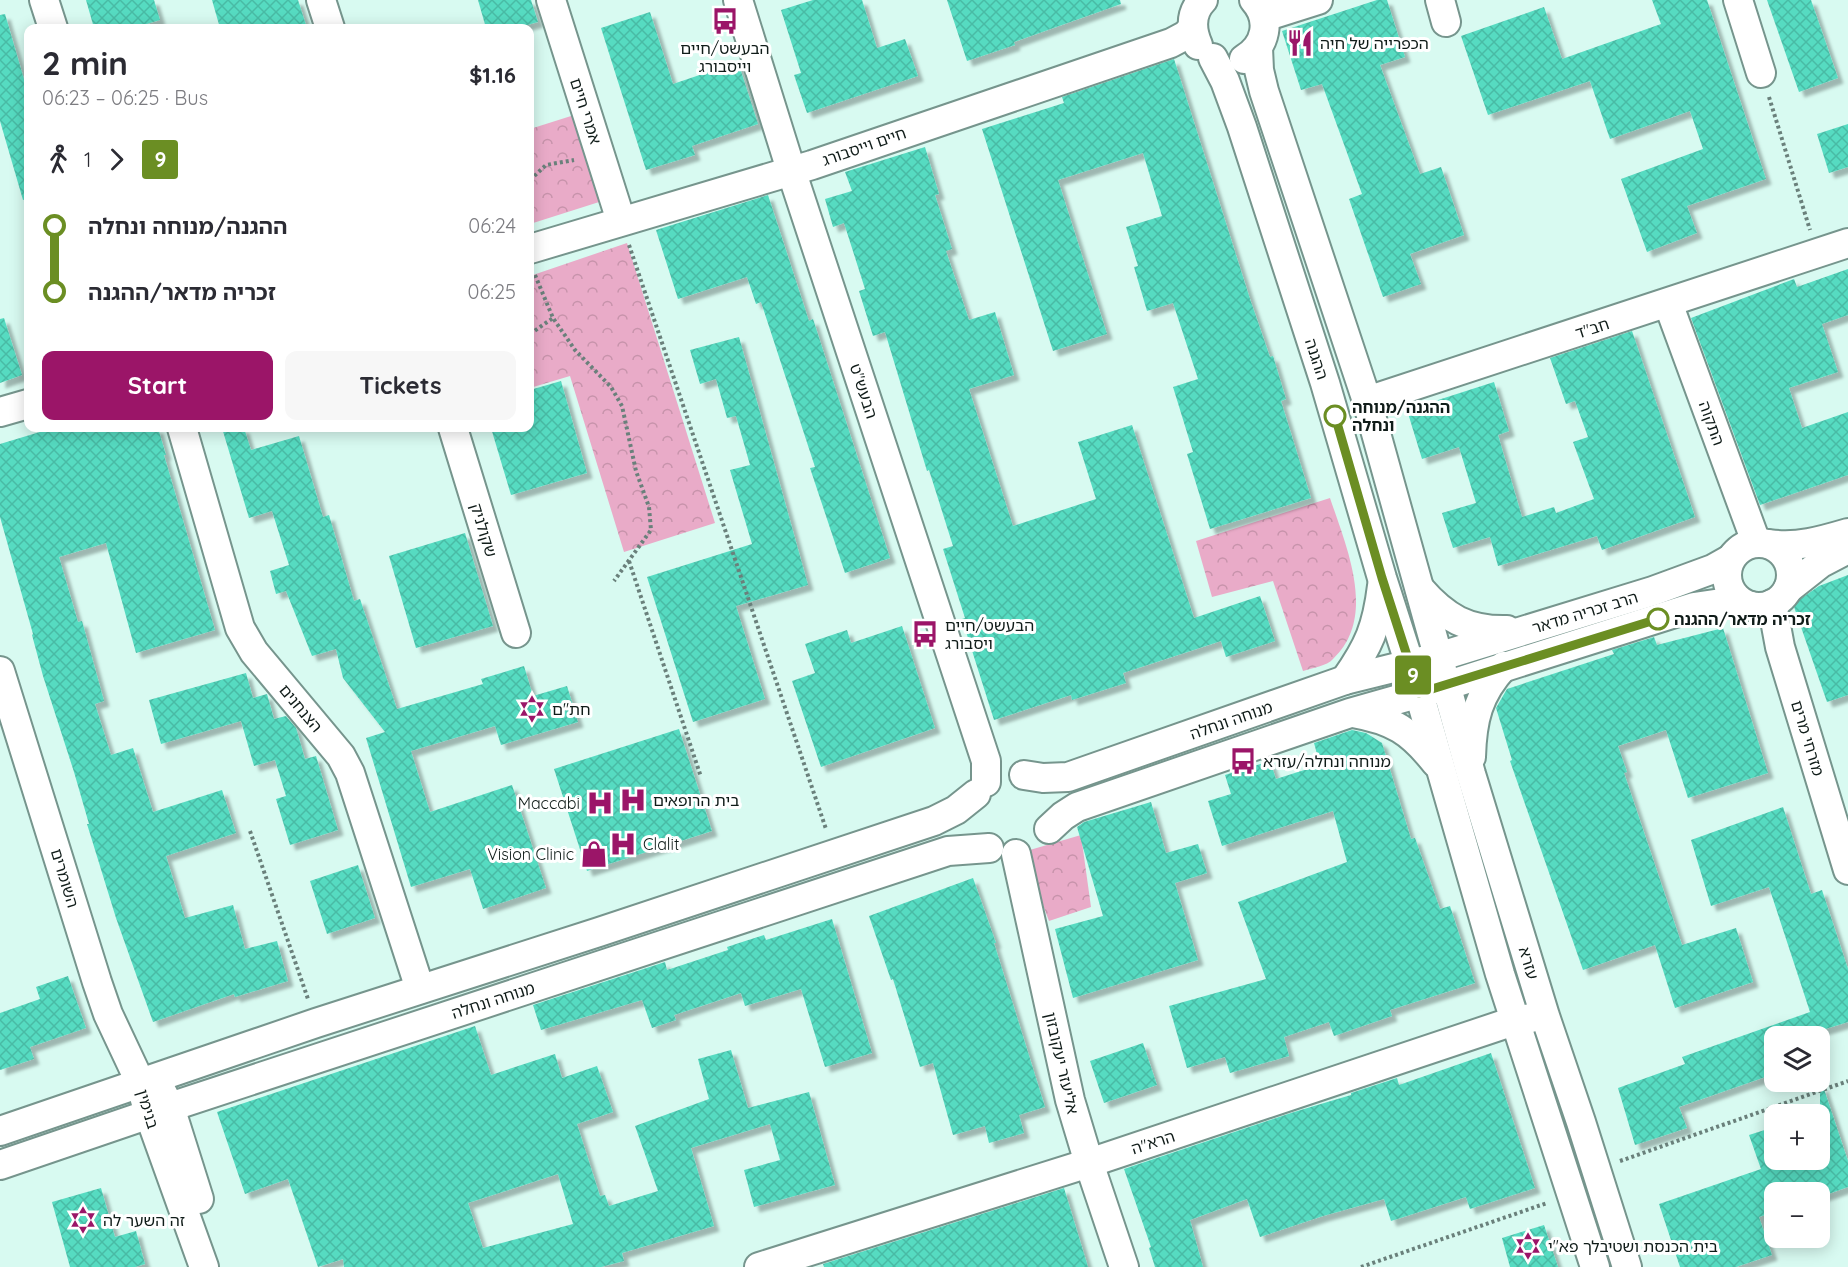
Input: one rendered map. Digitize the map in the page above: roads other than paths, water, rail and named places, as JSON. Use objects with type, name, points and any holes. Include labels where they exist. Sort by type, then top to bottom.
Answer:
[{"type":"street","points":[[44,0],[52,24]]},
{"type":"street","points":[[321,0],[329,24]]},
{"type":"street","name":"אמרי חיים","points":[[551,0],[621,221]]},
{"type":"street","name":"הבעש\"ט","points":[[738,0],[791,170],[986,761],[981,788]]},
{"type":"street","points":[[1259,8],[1318,0]]},
{"type":"street","points":[[1738,0],[1761,73]]},
{"type":"street","name":"חיים וייסבורג","points":[[534,258],[621,221],[791,170],[1171,43],[1198,8]]},
{"type":"street","name":"ההגנה","points":[[1198,8],[1198,46],[1213,58],[1225,81],[1242,127],[1325,383],[1409,664]]},
{"type":"street","name":"ההגנה","points":[[1259,8],[1264,33],[1258,48],[1259,70],[1264,91],[1367,401],[1438,657]]},
{"type":"street","points":[[1213,58],[1222,62],[1242,60],[1258,48]]},
{"type":"street","name":"חב\"ד","points":[[1367,401],[1848,243]]},
{"type":"street","name":"התקוה","points":[[1668,303],[1762,543]]},
{"type":"street","points":[[0,412],[24,405]]},
{"type":"street","name":"הצנחנים","points":[[183,432],[245,641],[335,749],[350,773],[420,989]]},
{"type":"street","name":"שקולניק","points":[[454,432],[516,633]]},
{"type":"street","points":[[1762,543],[1800,545],[1848,533]]},
{"type":"street","name":"הרב זכריה מדאר","points":[[1438,657],[1662,588],[1729,561],[1736,551],[1745,545],[1762,543]]},
{"type":"street","name":"מזרחי מרים","points":[[1762,543],[1779,549],[1791,567],[1791,578],[1771,600],[1780,647],[1848,870]]},
{"type":"street","points":[[1729,561],[1726,579],[1730,589],[1742,603],[1771,600],[1821,563],[1848,549]]},
{"type":"street","points":[[1345,680],[1363,655],[1372,636],[1380,604],[1382,578]]},
{"type":"street","points":[[1419,587],[1448,616],[1465,624],[1480,629],[1526,629]]},
{"type":"street","name":"הרב זכריה מדאר","points":[[1432,690],[1694,607],[1728,602],[1771,600]]},
{"type":"street","name":"מנוחה ונחלה","points":[[1024,775],[1043,778],[1068,777],[1345,680],[1438,657]]},
{"type":"street","name":"עזרא","points":[[1438,657],[1432,690],[1438,766],[1514,1021],[1595,1267]]},
{"type":"street","name":"עזרא","points":[[1409,664],[1432,690],[1471,774],[1545,1016],[1597,1169],[1627,1267]]},
{"type":"street","points":[[1471,774],[1472,746],[1478,707],[1489,682],[1504,666]]},
{"type":"street","name":"השומרים","points":[[0,670],[97,982],[108,1014],[140,1082]]},
{"type":"street","name":"מנוחה ונחלה","points":[[1050,829],[1063,816],[1077,807],[1350,713],[1432,690]]},
{"type":"street","points":[[1350,713],[1375,717],[1404,729],[1419,742],[1438,766]]},
{"type":"street","points":[[1004,774],[1024,775],[1036,781],[1048,797],[1052,816],[1050,829],[1036,847],[1002,851],[980,839],[971,817],[981,788],[1004,774]]},
{"type":"street","name":"מנוחה ונחלה","points":[[0,1131],[316,1023],[934,821],[957,810],[981,788]]},
{"type":"street","name":"מנוחה ונחלה","points":[[0,1165],[159,1110],[948,851],[1002,851]]},
{"type":"street","name":"אליעזר יעקובזון","points":[[1002,851],[1089,1163],[1124,1267]]},
{"type":"street","name":"הרא\"ה","points":[[759,1267],[1089,1163],[1514,1021],[1545,1016]]},
{"type":"street","name":"בנימין","points":[[140,1082],[159,1110],[222,1267]]},
{"type":"street","name":"בנימין","points":[[159,1110],[204,1267]]},
{"type":"place","name":"הבעשט/חיים וייסבורג","points":[[725,21]]},
{"type":"place","name":"הכפרייה של חיה","points":[[1300,43]]},
{"type":"place","name":"ההגנה/מנוחה ונחלה","points":[[1335,416]]},
{"type":"place","name":"זכריה מדאר/ההגנה","points":[[1658,619]]},
{"type":"place","name":"הבעשט/חיים ויסבורג","points":[[925,634]]},
{"type":"place","name":"חת\"ם","points":[[532,709]]},
{"type":"place","name":"מנוחה ונחלה/עזרא","points":[[1243,761]]},
{"type":"place","name":"בית הרופאים","points":[[633,800]]},
{"type":"place","name":"Maccabi","points":[[600,803]]},
{"type":"place","name":"Clalit","points":[[623,844]]},
{"type":"place","name":"Vision Clinic","points":[[594,854]]},
{"type":"place","name":"זה השער לה","points":[[83,1220]]},
{"type":"place","name":"בית הכנסת ושטיבלך פא\"י","points":[[1528,1246]]}]
